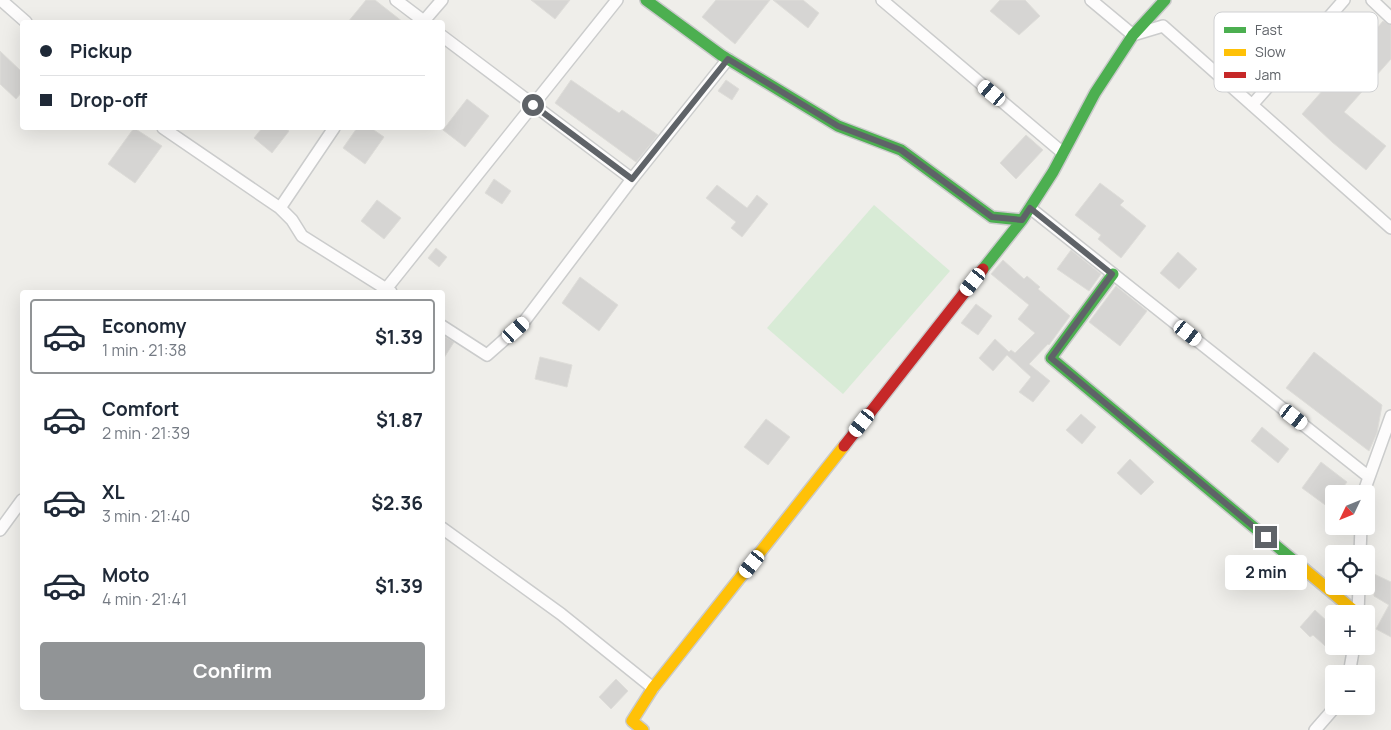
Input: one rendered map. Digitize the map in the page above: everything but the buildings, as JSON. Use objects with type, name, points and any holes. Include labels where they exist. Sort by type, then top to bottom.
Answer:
[{"type":"street","points":[[1,0],[24,20]]},
{"type":"street","points":[[396,0],[421,20]]},
{"type":"street","points":[[426,20],[442,0]]},
{"type":"street","points":[[389,290],[617,0]]},
{"type":"street","points":[[646,0],[728,59],[838,126],[901,150],[992,217],[1022,220]]},
{"type":"street","points":[[882,0],[1063,153]]},
{"type":"street","points":[[1092,0],[1133,35]]},
{"type":"street","points":[[643,730],[629,725],[653,688],[1022,220],[1063,153],[1095,93],[1133,35],[1164,0]]},
{"type":"street","points":[[1333,12],[1344,0]]},
{"type":"street","points":[[1372,0],[1391,18]]},
{"type":"street","points":[[1133,35],[1163,26],[1214,71]]},
{"type":"street","points":[[445,38],[632,179]]},
{"type":"street","points":[[445,328],[487,355],[523,323],[632,179],[728,59]]},
{"type":"street","points":[[1237,92],[1391,228]]},
{"type":"street","points":[[1252,105],[1263,92]]},
{"type":"street","points":[[166,130],[280,208],[292,220],[302,236],[386,290]]},
{"type":"street","points":[[280,208],[333,130]]},
{"type":"street","points":[[1030,208],[1369,477]]},
{"type":"street","points":[[1112,274],[1051,358],[1347,605]]},
{"type":"street","points":[[1366,485],[1391,416]]},
{"type":"street","points":[[0,530],[20,503]]},
{"type":"street","points":[[445,530],[561,614],[653,688]]},
{"type":"street","points":[[1315,730],[1328,715]]},
{"type":"green space","points":[[874,205],[950,271],[843,394],[767,328]]},
{"type":"traffic: fast","points":[[646,0],[721,55],[838,126],[901,150],[992,217],[1022,220]]},
{"type":"traffic: fast","points":[[983,269],[1022,220],[1053,172],[1095,93],[1133,35],[1165,0]]},
{"type":"traffic: fast","points":[[1113,274],[1051,358],[1304,569]]},
{"type":"traffic: slow","points":[[643,730],[632,721],[653,688],[844,446]]},
{"type":"traffic: slow","points":[[1304,569],[1347,605]]},
{"type":"traffic: jam","points":[[844,446],[983,269]]},
{"type":"route","points":[[533,105],[632,179],[728,59],[838,126],[901,150],[992,217],[1022,220],[1030,208],[1112,274],[1051,358],[1266,537]]}]
